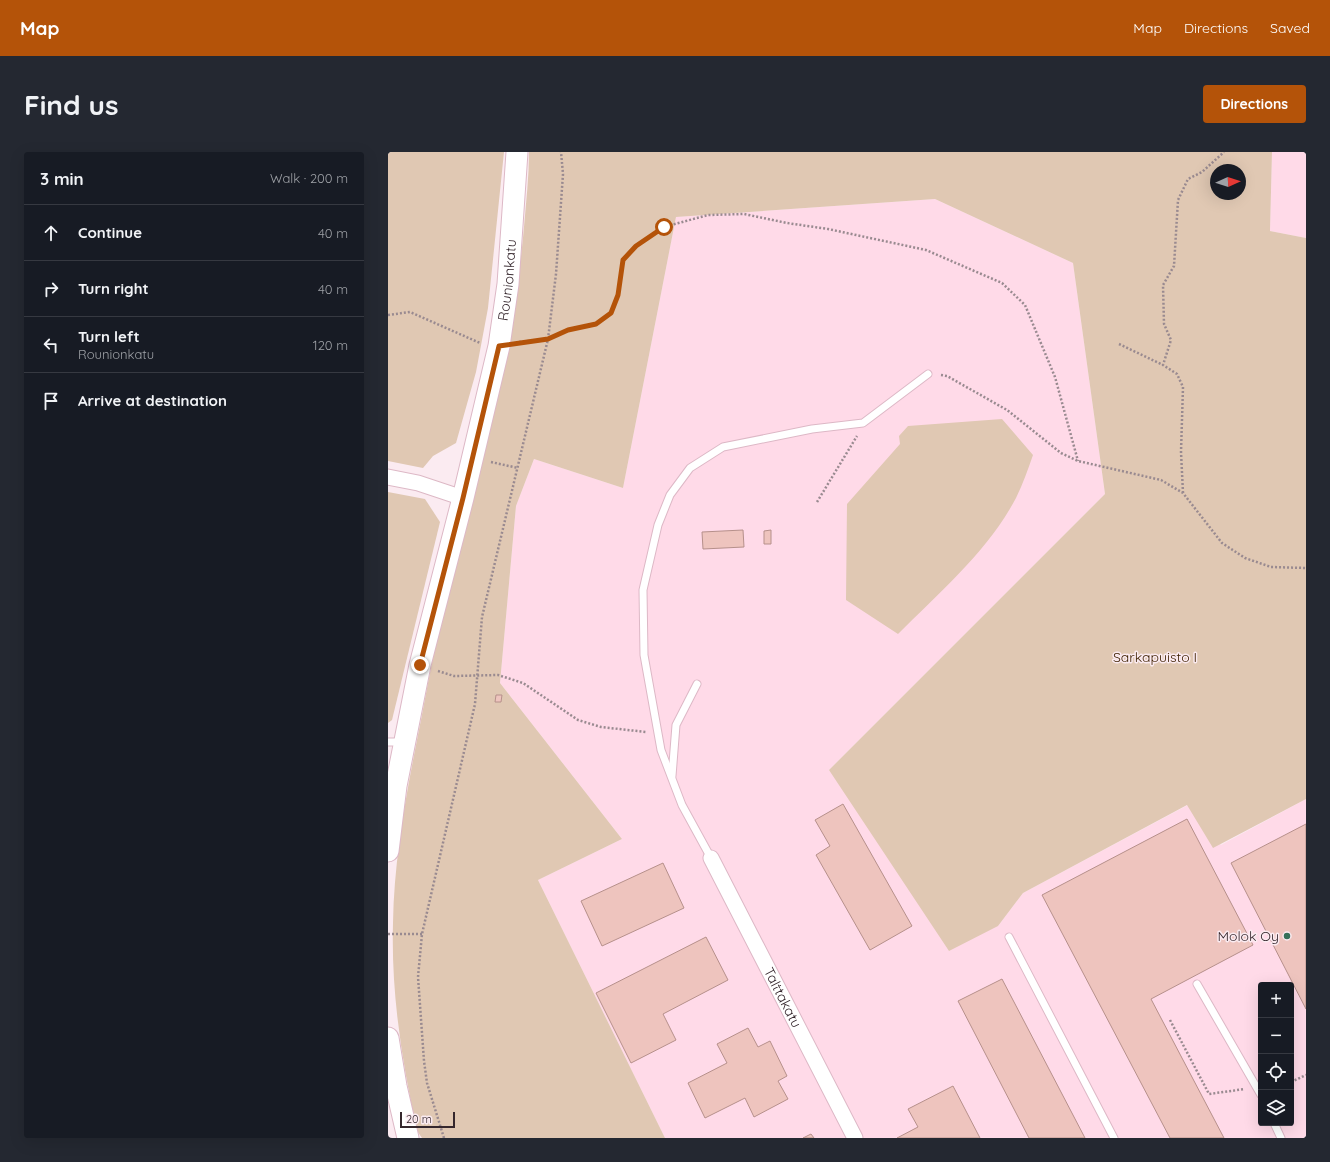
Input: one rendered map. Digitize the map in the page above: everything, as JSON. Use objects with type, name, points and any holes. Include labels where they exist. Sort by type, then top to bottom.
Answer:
[{"type":"main road","name":"Rounionkatu","points":[[388,851],[396,786],[396,742],[420,665],[463,498],[499,346],[511,254],[517,152]]},
{"type":"main road","points":[[388,1038],[396,1086],[408,1138]]},
{"type":"street","points":[[388,477],[418,483],[463,498]]},
{"type":"street","name":"Talttakatu","points":[[711,858],[854,1138]]},
{"type":"lane","points":[[711,858],[682,805],[672,780],[657,732],[644,655],[643,590],[658,526],[670,495],[690,468],[723,447],[812,429],[863,422],[928,374]]},
{"type":"lane","points":[[672,780],[676,725],[697,684]]},
{"type":"lane","points":[[1009,938],[1114,1138]]},
{"type":"lane","points":[[1197,984],[1257,1088]]},
{"type":"lane","points":[[1275,1126],[1281,1138]]},
{"type":"path","points":[[444,1138],[427,1083],[424,1061],[418,977],[422,934],[474,704],[482,617],[548,339],[556,274],[563,174],[561,152]]},
{"type":"path","points":[[1163,365],[1171,340],[1164,324],[1163,285],[1174,266],[1178,200],[1188,179],[1202,172],[1224,152]]},
{"type":"path","points":[[388,314],[410,312],[476,342],[499,346],[548,339],[568,330],[596,324],[611,313],[618,295],[623,260],[636,246],[664,227],[708,215],[744,214],[787,223],[828,229],[926,250],[1002,283],[1025,306],[1055,377],[1078,461]]},
{"type":"path","points":[[1119,344],[1163,365],[1177,374],[1183,387],[1181,452],[1183,493]]},
{"type":"path","points":[[928,374],[947,376],[980,394],[1007,410],[1061,453],[1078,461],[1161,480],[1183,493],[1222,543],[1246,558],[1271,567],[1306,568]]},
{"type":"path","points":[[817,502],[854,442],[863,422]]},
{"type":"path","points":[[472,458],[518,468]]},
{"type":"path","points":[[420,665],[454,676],[498,674],[523,683],[578,720],[622,730],[657,732]]},
{"type":"path","points":[[388,934],[422,934]]},
{"type":"path","points":[[1170,1020],[1209,1094],[1257,1088]]},
{"type":"path","points":[[1294,1081],[1306,1075]]},
{"type":"shaded area","points":[[1272,152],[1306,152],[1306,238],[1270,231]]},
{"type":"shaded area","points":[[935,199],[1073,263],[1105,494],[829,770],[998,926],[1023,893],[1188,805],[1221,845],[1306,799],[1306,1138],[665,1138],[538,880],[622,839],[500,683],[516,506],[534,459],[623,488],[676,217]]},
{"type":"green space","points":[[388,152],[504,152],[488,308],[476,372],[456,443],[433,456],[423,468],[388,461]]},
{"type":"green space","name":"Sarkapuisto I","points":[[529,152],[1272,152],[1270,231],[1306,238],[1306,799],[1213,848],[1187,805],[1023,893],[998,926],[949,951],[829,770],[1105,494],[1073,263],[935,199],[676,217],[623,488],[534,459],[516,506],[500,683],[622,839],[538,880],[665,1138],[422,1138],[417,1131],[402,1054],[396,1002],[393,949],[395,877],[408,785],[434,652],[499,388],[518,282],[528,180]]},
{"type":"green space","points":[[1002,419],[1033,455],[1016,498],[992,536],[962,570],[898,634],[846,600],[847,504],[900,444],[899,436],[908,426]]},
{"type":"green space","points":[[388,492],[425,499],[440,522],[392,720],[388,723]]},
{"type":"building","points":[[743,530],[744,547],[703,549],[702,532]]},
{"type":"building","points":[[771,530],[771,544],[764,544],[764,531]]},
{"type":"building","points":[[496,695],[502,695],[501,702],[495,702]]},
{"type":"building","points":[[843,804],[912,926],[870,950],[816,855],[830,846],[815,820]]},
{"type":"building","points":[[1187,819],[1253,945],[1151,999],[1224,1138],[1170,1138],[1042,895]]},
{"type":"building","name":"Molok Oy","points":[[1306,824],[1306,1009],[1294,986],[1294,982],[1292,982],[1231,863]]},
{"type":"building","points":[[663,863],[684,908],[602,946],[581,901]]},
{"type":"building","points":[[706,937],[728,980],[663,1014],[676,1040],[631,1063],[596,993]]},
{"type":"building","points":[[1002,979],[1085,1138],[1029,1138],[958,1001]]},
{"type":"building","points":[[748,1028],[758,1047],[770,1041],[787,1076],[778,1081],[788,1099],[754,1117],[745,1098],[705,1118],[688,1083],[727,1063],[717,1044]]},
{"type":"building","points":[[953,1086],[980,1138],[897,1138],[918,1127],[908,1109]]},
{"type":"building","points":[[811,1134],[814,1138],[803,1138]]},
{"type":"place","name":"Molok Oy","points":[[1287,936]]},
{"type":"route","points":[[420,665],[463,498],[499,346],[548,339],[568,330],[596,324],[611,313],[618,295],[623,260],[636,246],[664,227]]}]
